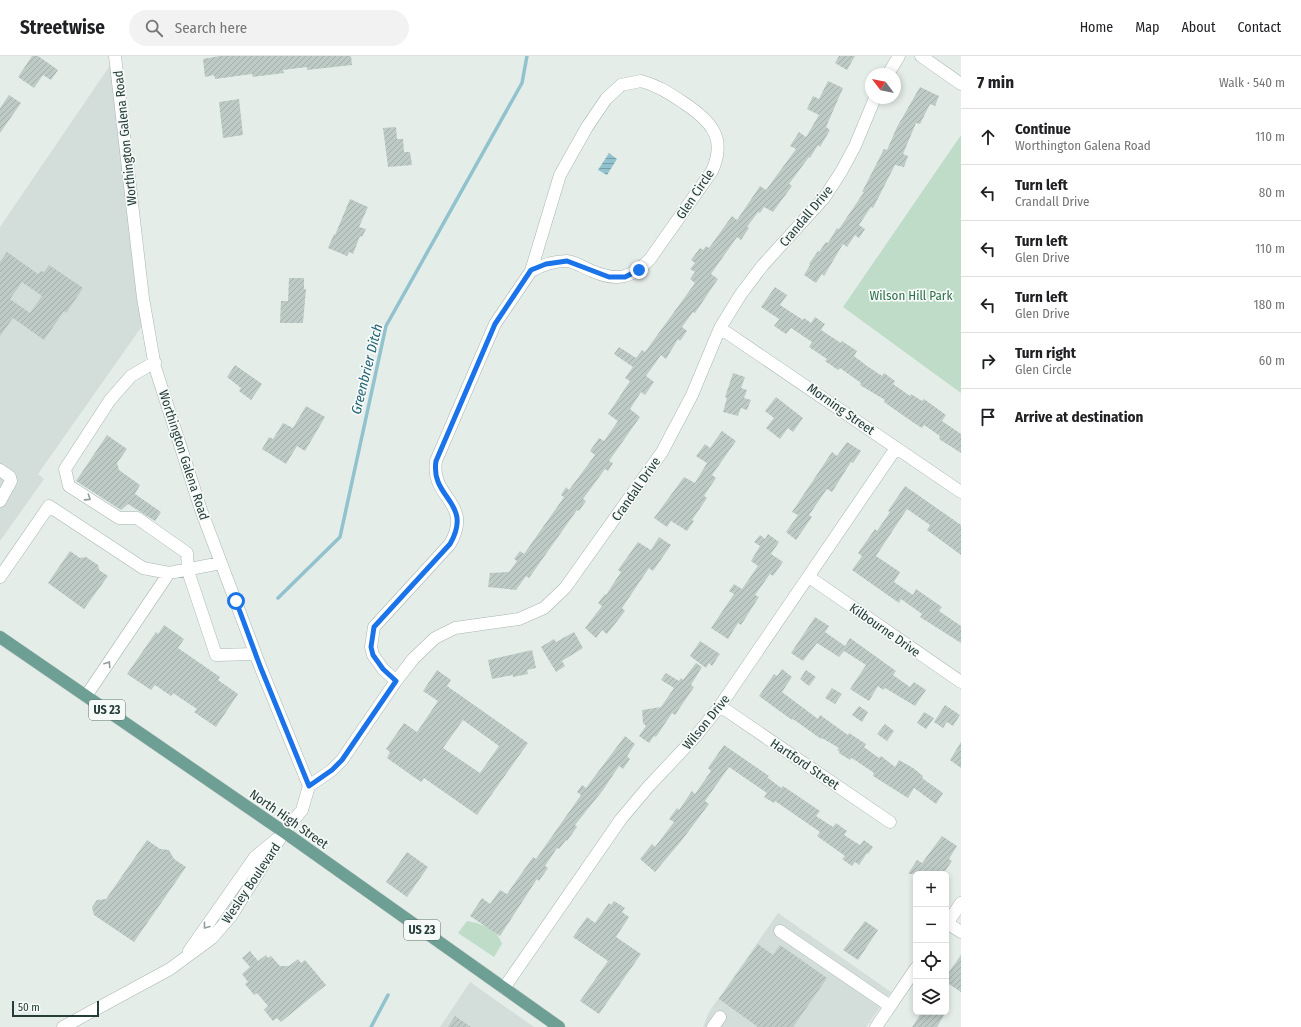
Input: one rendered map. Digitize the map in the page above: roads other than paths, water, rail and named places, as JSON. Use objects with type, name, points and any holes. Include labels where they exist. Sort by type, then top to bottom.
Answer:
[{"type":"main road","name":"North High Street","points":[[0,638],[284,832],[560,1027]]},
{"type":"street","name":"Worthington Galena Road","points":[[115,56],[143,298],[155,362],[201,510],[255,654],[309,786]]},
{"type":"street","points":[[892,68],[899,56]]},
{"type":"street","points":[[921,56],[961,84]]},
{"type":"street","name":"Glen Circle","points":[[396,681],[383,669],[373,655],[371,647],[374,627],[450,544],[455,536],[458,526],[458,516],[455,507],[436,480],[436,461],[495,324],[531,270],[560,176],[587,127],[606,99],[621,85],[641,81],[660,87],[703,115],[713,130],[718,146],[717,159],[703,184],[650,259],[639,270],[625,277],[609,277],[567,261],[546,264],[531,270]]},
{"type":"street","name":"Crandall Drive","points":[[309,786],[332,770],[342,760],[396,681],[423,648],[444,632],[455,628],[519,619],[544,608],[565,588],[662,452],[692,395],[720,328],[741,294],[763,265],[824,198],[855,146],[872,104]]},
{"type":"street","name":"Morning Street","points":[[720,328],[961,492]]},
{"type":"street","points":[[155,362],[131,376],[110,400],[65,469],[69,486],[119,518],[137,518],[187,553],[188,571],[216,655],[255,654]]},
{"type":"street","name":"Wilson Drive","points":[[504,988],[621,819],[720,706],[896,448]]},
{"type":"street","points":[[0,470],[10,477],[11,481],[0,501]]},
{"type":"street","points":[[0,577],[49,506],[143,568],[169,574],[221,563]]},
{"type":"street","points":[[86,696],[169,574]]},
{"type":"street","name":"Kilbourne Drive","points":[[809,577],[961,682]]},
{"type":"street","name":"Hartford Street","points":[[720,706],[890,822]]},
{"type":"street","points":[[284,832],[302,810],[309,786]]},
{"type":"street","name":"Wesley Boulevard","points":[[63,1027],[170,968],[212,938],[231,916],[284,832]]},
{"type":"street","points":[[949,921],[961,903]]},
{"type":"street","points":[[949,925],[961,932]]},
{"type":"street","points":[[780,931],[890,1006]]},
{"type":"street","points":[[876,1027],[913,972]]},
{"type":"street","points":[[712,1027],[720,1017]]},
{"type":"water","points":[[609,153],[617,159],[607,175],[598,170]]},
{"type":"waterway","name":"Greenbrier Ditch","points":[[278,598],[340,537],[386,326],[522,83],[527,56]]},
{"type":"waterway","name":"Greenbrier Ditch","points":[[371,1027],[388,995]]},
{"type":"park label","name":"Wilson Hill Park","points":[[911,295]]}]
